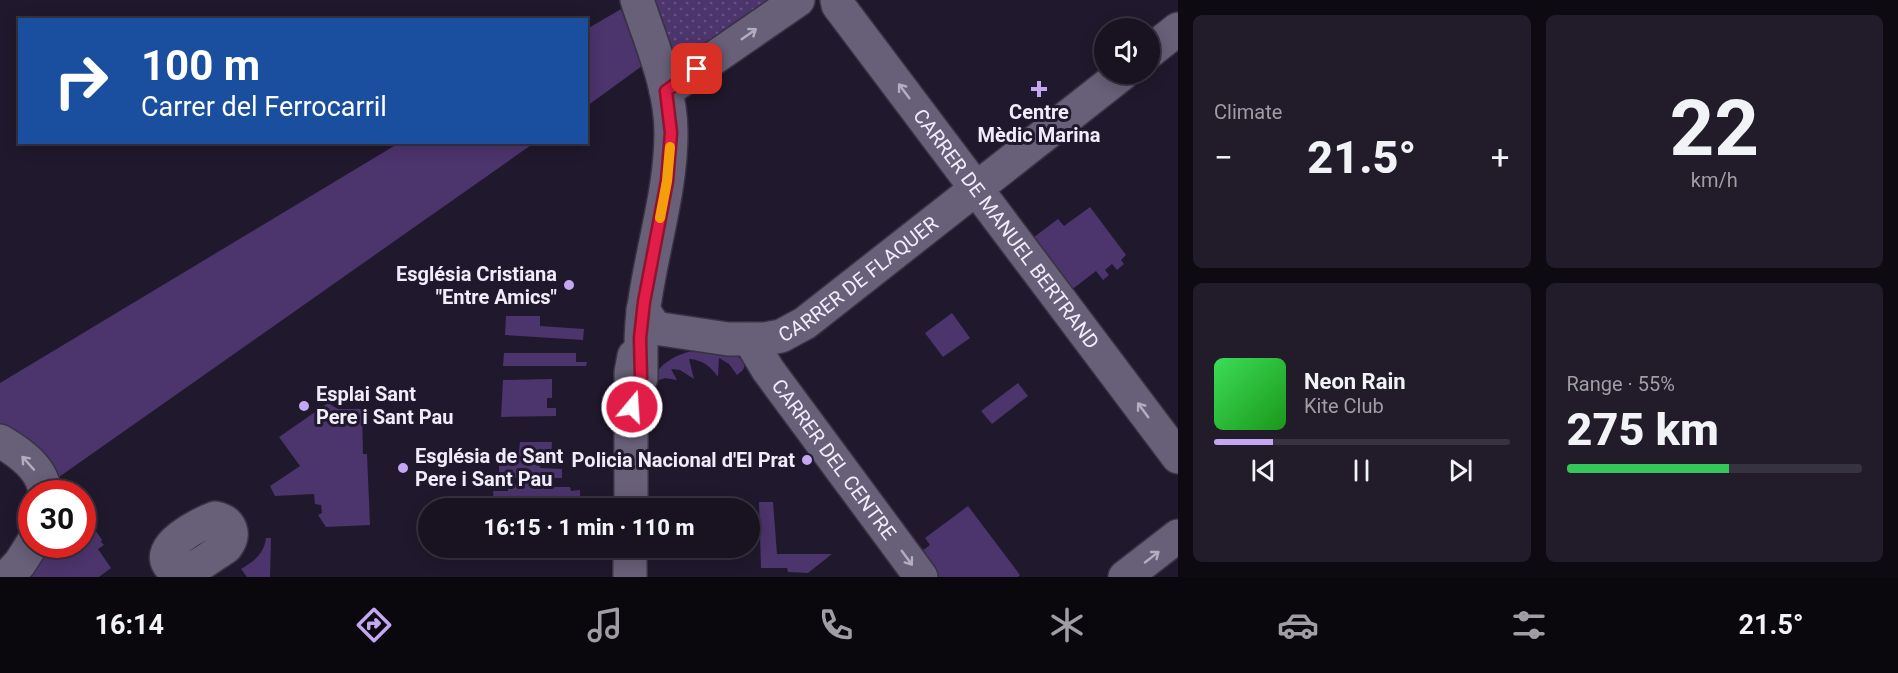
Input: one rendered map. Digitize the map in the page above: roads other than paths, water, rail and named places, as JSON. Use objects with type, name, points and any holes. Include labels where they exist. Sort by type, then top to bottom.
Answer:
[{"type":"street","points":[[632,498],[643,310],[667,181],[671,133],[665,86],[637,0]]},
{"type":"street","points":[[665,86],[798,0]]},
{"type":"street","name":"CARRER DE MANUEL BERTRAND","points":[[837,0],[838,5],[1178,457]]},
{"type":"street","points":[[1160,43],[1178,29]]},
{"type":"street","name":"CARRER DE FLAQUER","points":[[739,339],[782,336],[805,323],[1109,84]]},
{"type":"street","points":[[643,310],[654,326],[739,339]]},
{"type":"street","points":[[638,377],[658,335],[678,331]]},
{"type":"street","points":[[638,377],[669,353],[684,347],[739,339]]},
{"type":"street","name":"CARRER DEL CENTRE","points":[[739,339],[768,370],[921,577]]},
{"type":"street","points":[[0,441],[28,461],[40,480]]},
{"type":"street","points":[[1125,577],[1178,536]]},
{"type":"street","points":[[7,577],[23,558]]},
{"type":"street","points":[[630,558],[630,577]]},
{"type":"place","name":"Centre Mèdic Marina","points":[[1039,89]]},
{"type":"place","name":"Església Cristiana \"Entre Amics\"","points":[[569,285]]},
{"type":"place","name":"Esplai Sant Pere i Sant Pau","points":[[304,406]]},
{"type":"place","name":"Policia Nacional d'El Prat","points":[[807,460]]},
{"type":"place","name":"Església de Sant Pere i Sant Pau","points":[[403,468]]}]
